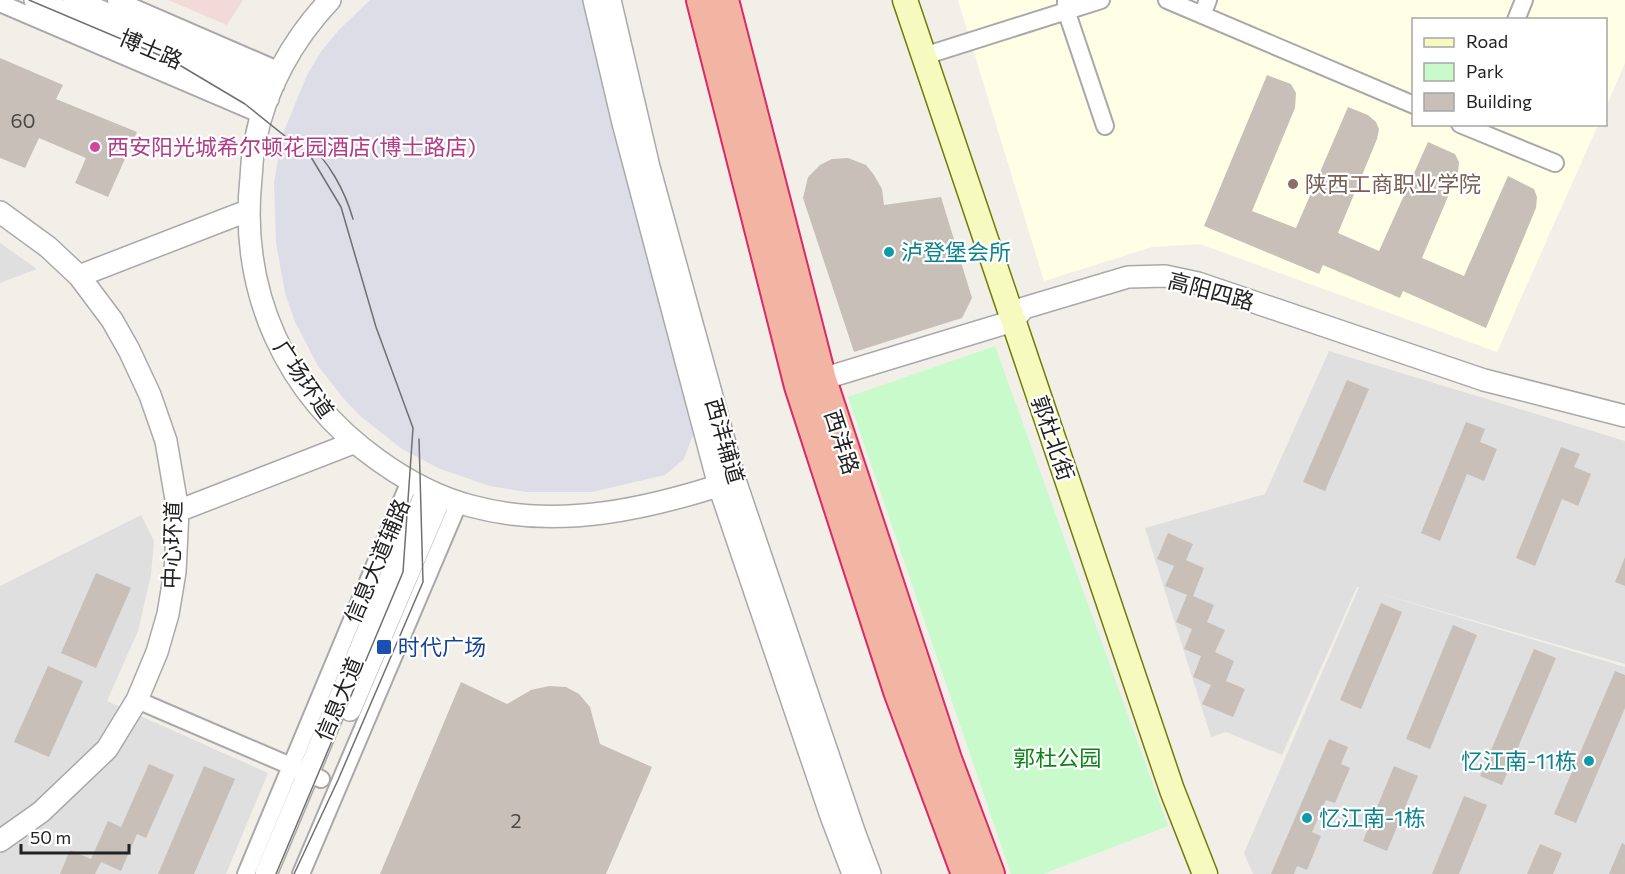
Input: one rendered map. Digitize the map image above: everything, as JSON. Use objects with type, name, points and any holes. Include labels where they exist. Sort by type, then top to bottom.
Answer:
[{"type":"highway","name":"西沣路","points":[[701,0],[898,691],[966,874]]},
{"type":"highway","name":"西沣路","points":[[724,0],[810,383],[990,874]]},
{"type":"main road","name":"郭杜北街","points":[[905,0],[931,54],[1019,315],[1184,785],[1218,874]]},
{"type":"main road","name":"郭杜北街","points":[[920,0],[931,54]]},
{"type":"main road","name":"郭杜北街","points":[[1019,315],[1172,790],[1205,874]]},
{"type":"street","name":"博士路","points":[[35,0],[271,92]]},
{"type":"street","name":"博士路","points":[[74,0],[271,92]]},
{"type":"street","points":[[116,0],[271,92]]},
{"type":"street","name":"广场环道","points":[[330,0],[306,29],[288,56],[271,92],[254,142],[247,211],[254,270],[269,324],[294,372],[316,403],[353,443],[434,492],[504,513],[585,516],[615,513],[727,483]]},
{"type":"street","name":"西沣辅道","points":[[594,0],[623,123],[727,483],[831,816],[853,874]]},
{"type":"street","name":"西沣辅道","points":[[610,0],[727,483],[870,874]]},
{"type":"street","points":[[931,54],[1066,5],[1101,0]]},
{"type":"street","points":[[1167,0],[1205,8],[1412,105]]},
{"type":"street","points":[[1517,18],[1524,0]]},
{"type":"street","points":[[0,3],[271,92]]},
{"type":"street","points":[[1066,5],[1106,126]]},
{"type":"street","points":[[1467,126],[1555,164]]},
{"type":"street","points":[[79,276],[247,211]]},
{"type":"street","name":"中心环道","points":[[0,212],[48,247],[79,276],[112,320],[150,394],[166,441],[178,511],[175,572],[168,614],[157,652],[137,700],[107,749],[42,812],[0,841]]},
{"type":"street","name":"高阳四路","points":[[810,383],[1128,277],[1165,276],[1198,283],[1484,380],[1625,416]]},
{"type":"street","points":[[178,511],[353,443]]},
{"type":"street","points":[[301,874],[434,492]]},
{"type":"street","name":"信息大道","points":[[266,874],[307,773],[434,492]]},
{"type":"street","points":[[137,700],[307,773],[246,874]]},
{"type":"street","name":"信息大道","points":[[281,874],[307,773]]},
{"type":"shaded area","points":[[168,0],[243,0],[227,25]]},
{"type":"shaded area","points":[[370,0],[583,0],[693,435],[684,459],[665,475],[592,492],[526,492],[490,486],[440,469],[402,449],[360,416],[318,366],[295,322],[285,293],[276,243],[274,183],[282,136],[307,75],[322,50]]},
{"type":"shaded area","name":"陕西工商职业学院","points":[[958,0],[1625,0],[1625,63],[1607,105],[1607,18],[1412,18],[1412,126],[1598,126],[1497,352],[1200,244],[1152,247],[1044,281]]},
{"type":"shaded area","points":[[0,243],[37,269],[0,283]]},
{"type":"shaded area","points":[[1329,351],[1625,441],[1625,664],[1371,591],[1625,667],[1625,874],[1253,874],[1244,853],[1359,587],[1357,587],[1282,755],[1226,732],[1211,737],[1145,528],[1265,494]]},
{"type":"shaded area","points":[[141,515],[154,541],[151,575],[138,631],[107,701],[268,773],[226,874],[0,874],[0,586]]},
{"type":"green space","name":"郭杜公园","points":[[995,346],[1168,826],[1043,874],[1011,874],[848,397]]},
{"type":"building","points":[[0,58],[63,85],[56,99],[137,132],[108,197],[75,183],[86,158],[39,138],[25,168],[0,158]]},
{"type":"building","points":[[1267,75],[1291,84],[1296,93],[1295,108],[1252,211],[1296,228],[1348,107],[1368,115],[1376,122],[1379,129],[1377,139],[1338,233],[1379,251],[1428,142],[1455,154],[1459,162],[1458,173],[1422,258],[1464,276],[1508,176],[1534,189],[1537,197],[1536,208],[1486,328],[1403,291],[1400,298],[1323,265],[1319,274],[1204,226]]},
{"type":"building","name":"泸登堡会所","points":[[848,158],[866,165],[874,175],[882,189],[884,205],[941,197],[972,298],[962,318],[854,352],[803,198],[808,177],[820,165],[832,159]]},
{"type":"building","points":[[1347,380],[1369,389],[1325,491],[1303,482]]},
{"type":"building","points":[[1466,422],[1485,429],[1480,442],[1497,449],[1484,481],[1467,474],[1440,541],[1421,533]]},
{"type":"building","points":[[1561,447],[1580,454],[1574,467],[1591,474],[1578,506],[1562,499],[1535,566],[1516,558]]},
{"type":"building","points":[[1168,533],[1193,544],[1186,560],[1204,568],[1193,596],[1214,605],[1207,622],[1225,630],[1215,652],[1234,661],[1226,681],[1245,689],[1233,717],[1202,704],[1211,685],[1193,677],[1201,656],[1184,649],[1192,629],[1176,622],[1187,595],[1165,586],[1174,566],[1157,559]]},
{"type":"building","points":[[1625,557],[1625,586],[1615,582]]},
{"type":"building","points":[[96,573],[131,588],[96,668],[61,653]]},
{"type":"building","points":[[1381,603],[1402,612],[1361,709],[1340,700]]},
{"type":"building","points":[[1453,625],[1477,635],[1430,749],[1406,739]]},
{"type":"building","points":[[1534,649],[1556,658],[1502,785],[1480,776]]},
{"type":"building","points":[[48,666],[83,681],[49,757],[14,742]]},
{"type":"building","name":"忆江南-11栋","points":[[1615,671],[1625,675],[1625,708],[1576,823],[1554,814]]},
{"type":"building","points":[[461,682],[507,704],[531,690],[549,686],[566,687],[579,694],[590,707],[600,744],[652,767],[606,874],[380,874]]},
{"type":"building","name":"忆江南-1栋","points":[[1329,739],[1348,747],[1341,764],[1350,768],[1335,803],[1326,800],[1312,832],[1321,836],[1307,870],[1297,866],[1294,874],[1271,874]]},
{"type":"building","points":[[149,764],[174,775],[146,838],[137,834],[121,871],[101,862],[95,874],[60,874],[70,850],[91,859],[108,821],[121,827]]},
{"type":"building","points":[[204,766],[235,779],[194,874],[158,874]]},
{"type":"building","points":[[1394,766],[1418,776],[1387,851],[1363,841]]},
{"type":"building","points":[[1464,796],[1487,805],[1459,874],[1432,874]]},
{"type":"building","points":[[1622,843],[1625,845],[1625,874],[1609,874]]},
{"type":"building","points":[[1540,844],[1562,853],[1553,874],[1527,874]]},
{"type":"tram line","points":[[29,0],[171,60],[245,104],[311,157],[341,207],[376,327],[413,428],[403,572],[276,874]]},
{"type":"tram line","points":[[305,141],[335,176],[353,219]]},
{"type":"tram line","points":[[294,874],[338,780],[423,582],[419,439]]},
{"type":"place","name":"西安阳光城希尔顿花园酒店(博士路店)","points":[[95,147]]},
{"type":"place","name":"陕西工商职业学院","points":[[1293,184]]},
{"type":"place","name":"泸登堡会所","points":[[889,252]]},
{"type":"place","name":"时代广场","points":[[384,647]]},
{"type":"place","name":"忆江南-11栋","points":[[1589,761]]},
{"type":"place","name":"忆江南-1栋","points":[[1307,818]]}]
